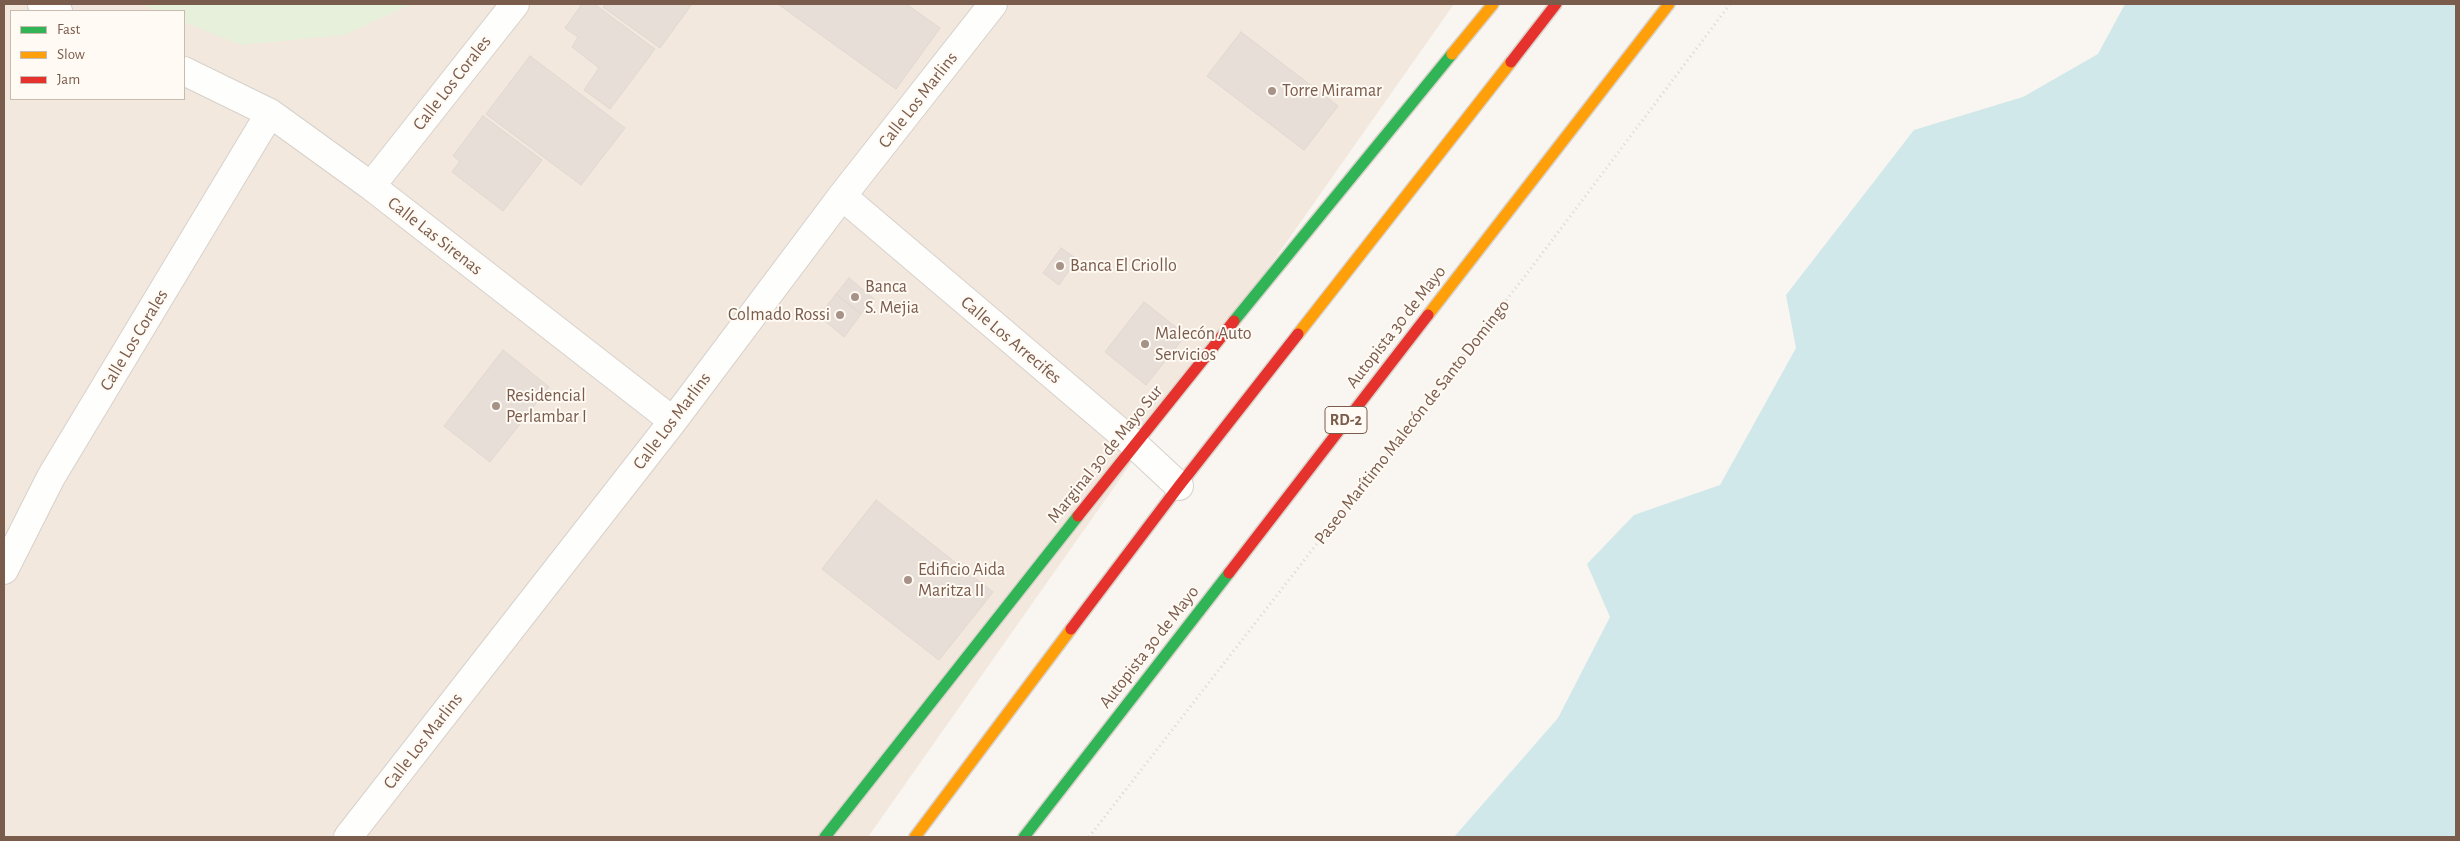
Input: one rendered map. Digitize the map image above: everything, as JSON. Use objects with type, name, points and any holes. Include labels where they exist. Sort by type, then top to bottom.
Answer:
[{"type":"main road","name":"Marginal 30 de Mayo Sur","points":[[825,837],[1134,444],[1493,4]]},
{"type":"main road","points":[[915,837],[1178,486],[1556,4]]},
{"type":"main road","name":"Autopista 30 de Mayo","points":[[1024,837],[1668,4]]},
{"type":"street","points":[[42,4],[56,10]]},
{"type":"street","name":"Calle Los Corales","points":[[371,186],[515,4]]},
{"type":"street","name":"Calle Los Marlins","points":[[348,837],[673,421],[842,196],[994,4]]},
{"type":"street","name":"Calle Las Sirenas","points":[[185,71],[270,113],[371,186],[673,421]]},
{"type":"street","name":"Calle Los Corales","points":[[4,570],[51,477],[270,113]]},
{"type":"street","name":"Calle Los Arrecifes","points":[[842,196],[1134,444],[1178,486]]},
{"type":"path","name":"Paseo Marítimo Malecón de Santo Domingo","points":[[1089,837],[1526,274],[1730,4]]},
{"type":"shaded area","points":[[4,4],[1454,4],[868,837],[4,837]]},
{"type":"green space","points":[[140,4],[412,4],[344,35],[241,45],[185,22],[185,10],[155,10]]},
{"type":"water","points":[[2125,4],[2456,4],[2456,837],[1454,837],[1558,718],[1610,617],[1587,564],[1634,515],[1720,485],[1796,348],[1786,295],[1914,130],[2023,97],[2098,54]]},
{"type":"building","points":[[582,4],[594,4],[655,49],[610,109],[584,90],[599,68],[572,47],[578,37],[565,28]]},
{"type":"building","points":[[606,4],[692,4],[660,48],[603,7]]},
{"type":"building","points":[[778,4],[906,4],[940,28],[896,89]]},
{"type":"building","name":"Torre Miramar","points":[[1241,32],[1338,106],[1304,150],[1207,76]]},
{"type":"building","points":[[530,56],[625,128],[581,185],[486,114]]},
{"type":"building","points":[[483,116],[542,160],[503,211],[452,172],[460,161],[453,156]]},
{"type":"building","name":"Banca El Criollo","points":[[1061,248],[1077,259],[1059,285],[1043,273]]},
{"type":"building","name":"Banca S. Mejia","points":[[849,278],[874,299],[861,314],[836,294]]},
{"type":"building","name":"Colmado Rossi","points":[[836,294],[861,314],[844,337],[819,316]]},
{"type":"building","name":"Malecón Auto Servicios","points":[[1144,302],[1186,335],[1146,385],[1105,352]]},
{"type":"building","name":"Residencial Perlambar I","points":[[503,350],[549,387],[490,462],[444,426]]},
{"type":"building","name":"Edificio Aida Maritza II","points":[[876,500],[993,592],[939,660],[822,569]]},
{"type":"traffic: fast","points":[[1234,321],[1452,54]]},
{"type":"traffic: fast","points":[[825,837],[1078,516]]},
{"type":"traffic: fast","points":[[1024,837],[1229,573]]},
{"type":"traffic: slow","points":[[1452,54],[1493,4]]},
{"type":"traffic: slow","points":[[1428,315],[1669,4]]},
{"type":"traffic: slow","points":[[1298,334],[1511,62]]},
{"type":"traffic: slow","points":[[915,837],[1071,629]]},
{"type":"traffic: jam","points":[[1511,62],[1556,4]]},
{"type":"traffic: jam","points":[[1229,573],[1428,315]]},
{"type":"traffic: jam","points":[[1078,516],[1234,321]]},
{"type":"traffic: jam","points":[[1071,629],[1179,486],[1298,334]]},
{"type":"place","name":"Torre Miramar","points":[[1272,91]]},
{"type":"place","name":"Banca El Criollo","points":[[1060,266]]},
{"type":"place","name":"Banca S. Mejia","points":[[855,297]]},
{"type":"place","name":"Colmado Rossi","points":[[840,315]]},
{"type":"place","name":"Malecón Auto Servicios","points":[[1145,344]]},
{"type":"place","name":"Residencial Perlambar I","points":[[496,406]]},
{"type":"place","name":"Edificio Aida Maritza II","points":[[908,580]]}]
